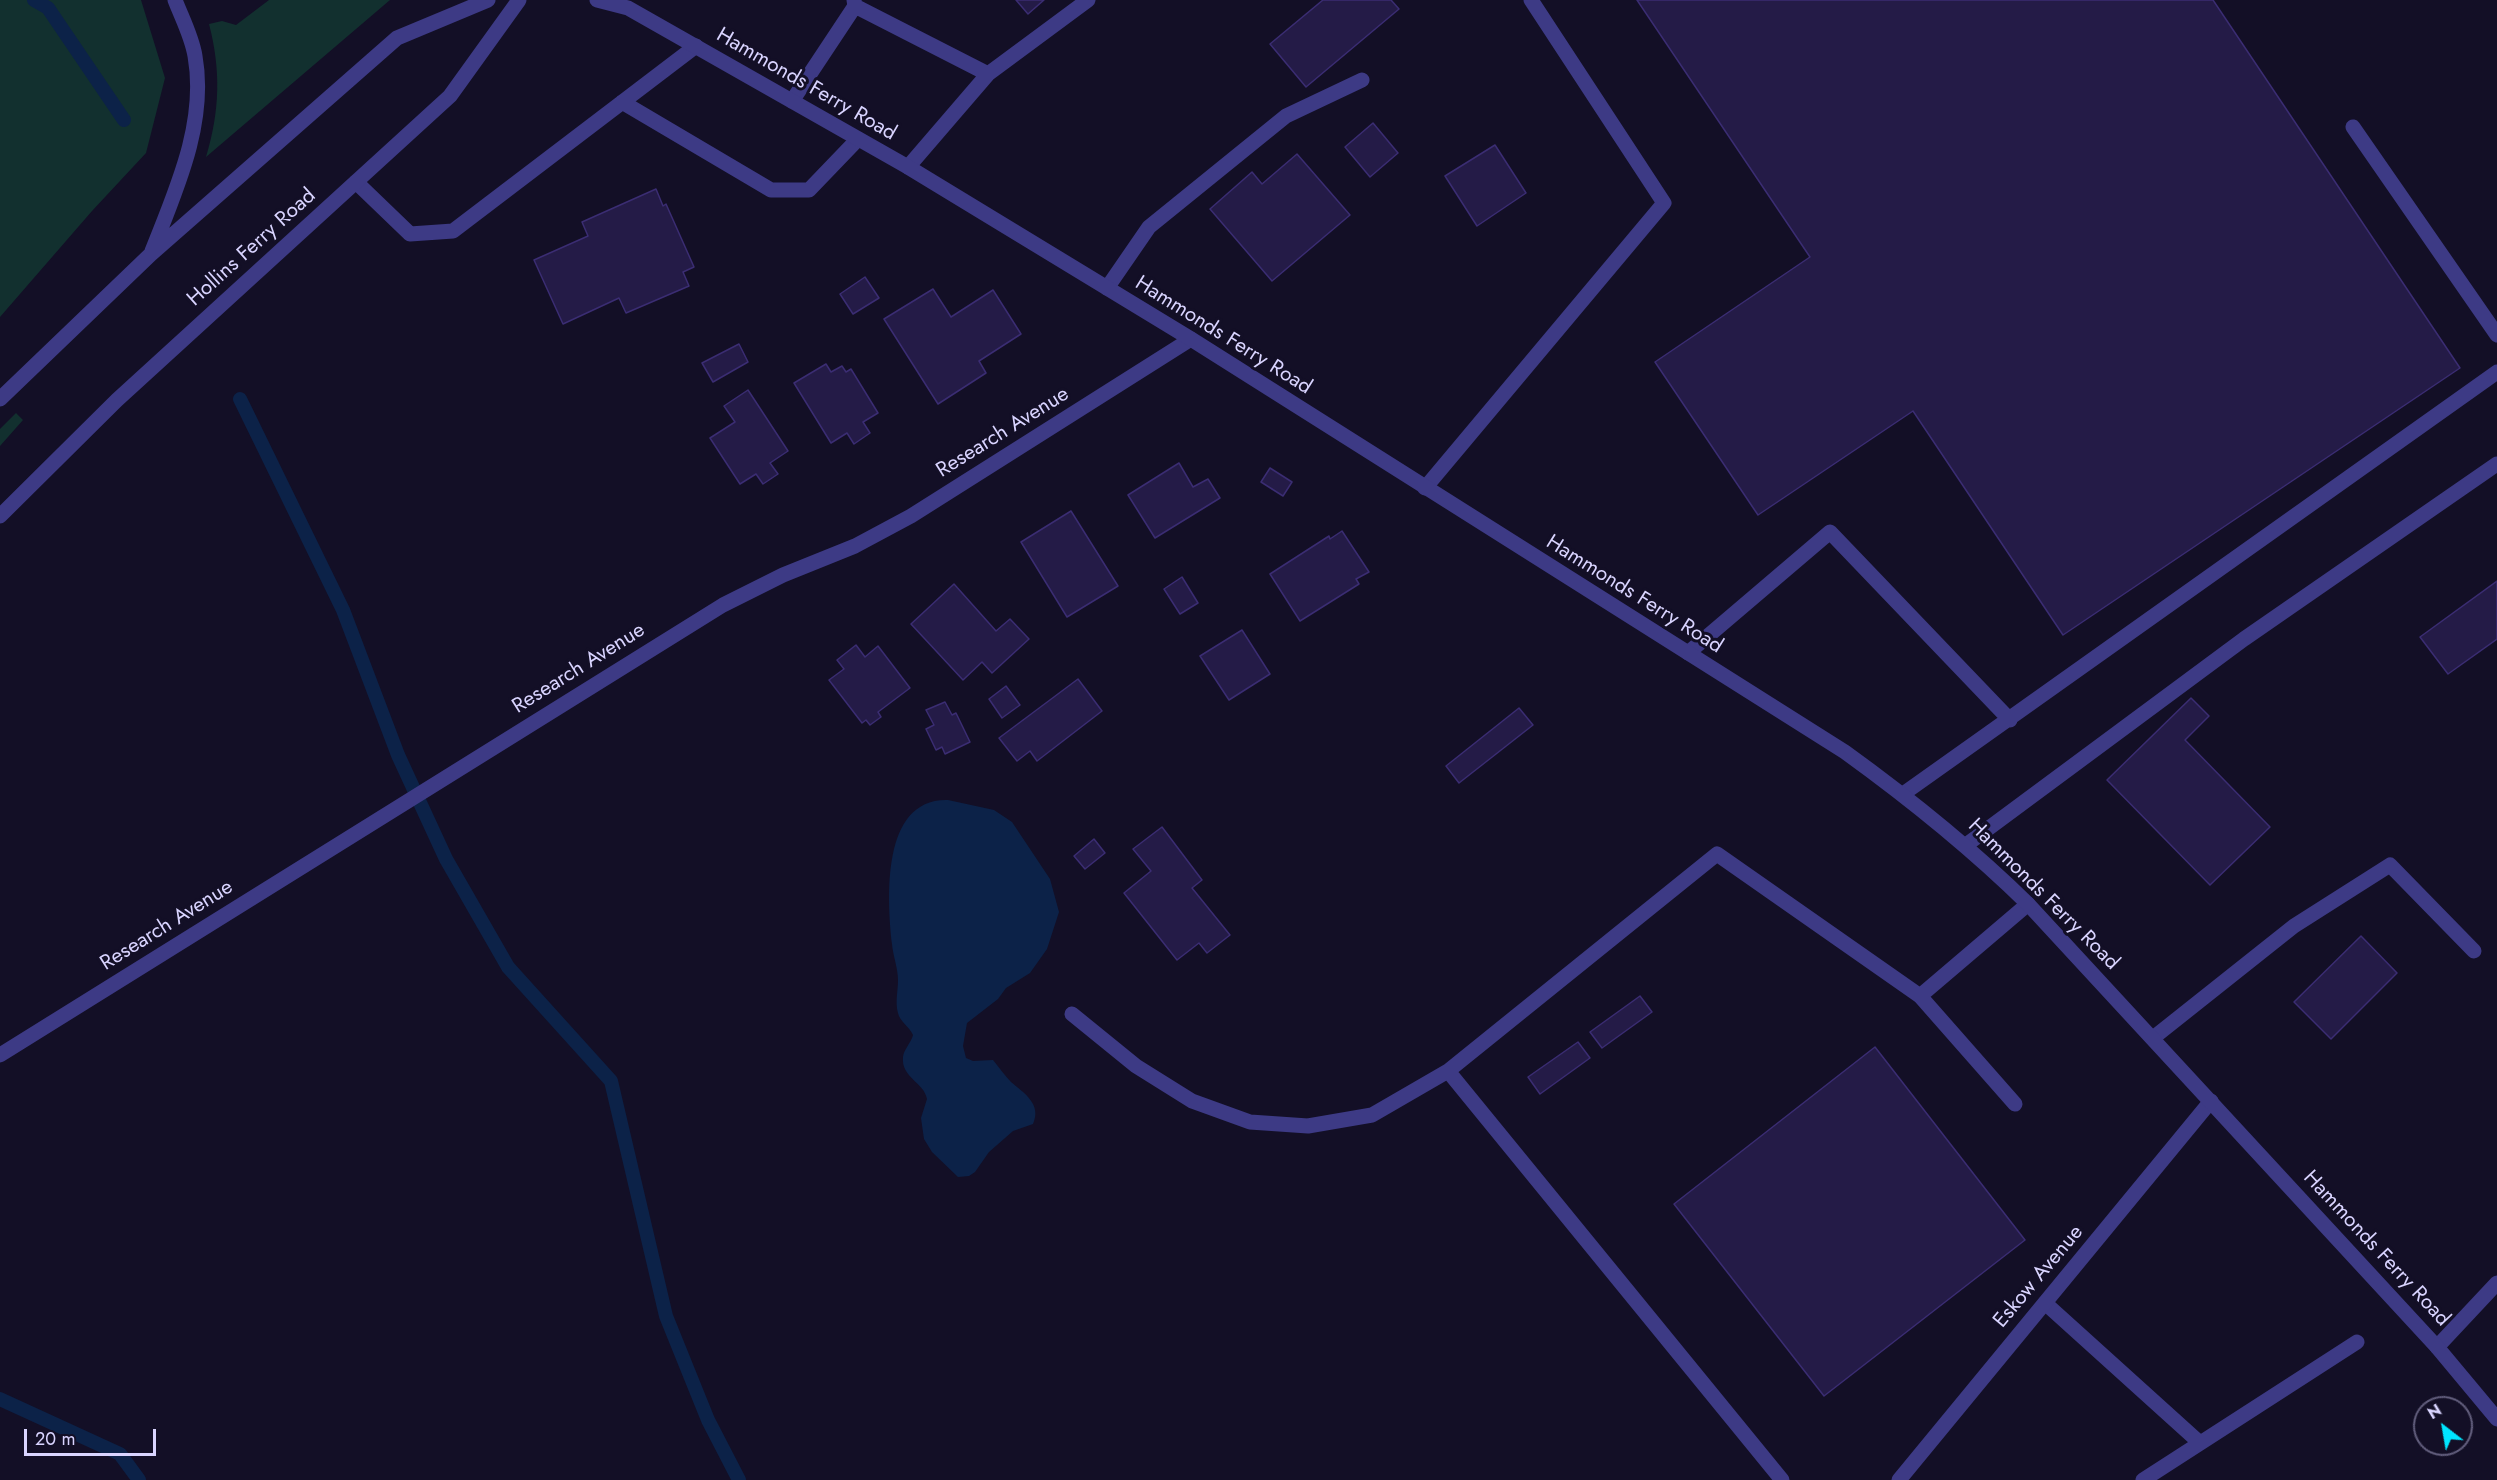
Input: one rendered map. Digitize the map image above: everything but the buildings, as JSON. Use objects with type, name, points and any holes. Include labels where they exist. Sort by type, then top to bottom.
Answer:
[{"type":"street","points":[[151,254],[183,172],[196,111],[195,56],[175,0]]},
{"type":"street","points":[[0,399],[151,254],[397,38],[488,0]]},
{"type":"street","name":"Hollins Ferry Road","points":[[0,516],[117,400],[450,96],[519,0]]},
{"type":"street","name":"Hammonds Ferry Road","points":[[597,0],[628,8],[696,46],[908,167],[1191,339],[1845,752],[1903,794],[1966,845],[2028,904],[2437,1347],[2497,1419]]},
{"type":"street","points":[[908,167],[988,74],[1088,0]]},
{"type":"street","points":[[1425,488],[1664,203],[1531,0]]},
{"type":"street","points":[[792,101],[854,3],[988,74]]},
{"type":"street","points":[[356,182],[410,234],[453,231],[696,46]]},
{"type":"street","points":[[1107,288],[1149,227],[1286,116],[1362,80]]},
{"type":"street","points":[[622,102],[771,190],[809,190],[858,139]]},
{"type":"street","points":[[2353,127],[2497,335]]},
{"type":"street","name":"Research Avenue","points":[[0,1055],[723,605],[783,576],[855,546],[911,516],[1191,339]]},
{"type":"street","points":[[1903,794],[2497,372]]},
{"type":"street","points":[[1966,845],[2244,639],[2497,464]]},
{"type":"street","points":[[1688,653],[1830,532],[2010,720]]},
{"type":"street","points":[[1072,1014],[1136,1066],[1192,1101],[1250,1122],[1308,1126],[1372,1115],[1448,1071],[1718,854],[1920,996],[2015,1104]]},
{"type":"street","points":[[2153,1038],[2294,926],[2390,865],[2474,951]]},
{"type":"street","points":[[1920,996],[2028,904]]},
{"type":"street","points":[[1448,1071],[1782,1480]]},
{"type":"street","name":"Eskow Avenue","points":[[1899,1480],[2211,1101]]},
{"type":"street","points":[[2437,1347],[2497,1282]]},
{"type":"street","points":[[2045,1303],[2200,1443]]},
{"type":"street","points":[[2143,1480],[2357,1342]]},
{"type":"green space","points":[[0,0],[141,0],[165,78],[146,153],[0,317]]},
{"type":"green space","points":[[269,0],[390,0],[206,157],[214,123],[217,90],[216,58],[209,24],[222,21],[236,25]]},
{"type":"green space","points":[[16,413],[23,420],[0,446],[0,429]]},
{"type":"water","points":[[948,800],[994,810],[1012,822],[1050,879],[1059,912],[1047,949],[1030,973],[1006,988],[998,999],[967,1023],[963,1046],[966,1058],[973,1061],[993,1060],[1008,1079],[1026,1095],[1035,1111],[1033,1124],[1013,1131],[989,1152],[975,1172],[969,1176],[958,1177],[932,1152],[924,1139],[921,1118],[927,1099],[922,1088],[905,1070],[903,1064],[904,1054],[913,1035],[899,1016],[897,1009],[898,976],[892,944],[889,902],[893,854],[900,833],[910,815],[926,804]]},
{"type":"waterway","points":[[34,0],[48,8],[124,120]]},
{"type":"waterway","points":[[240,399],[343,610],[398,755],[446,859],[508,967],[611,1081],[666,1316],[708,1420],[739,1480]]},
{"type":"waterway","points":[[0,1399],[120,1454],[139,1480]]}]
